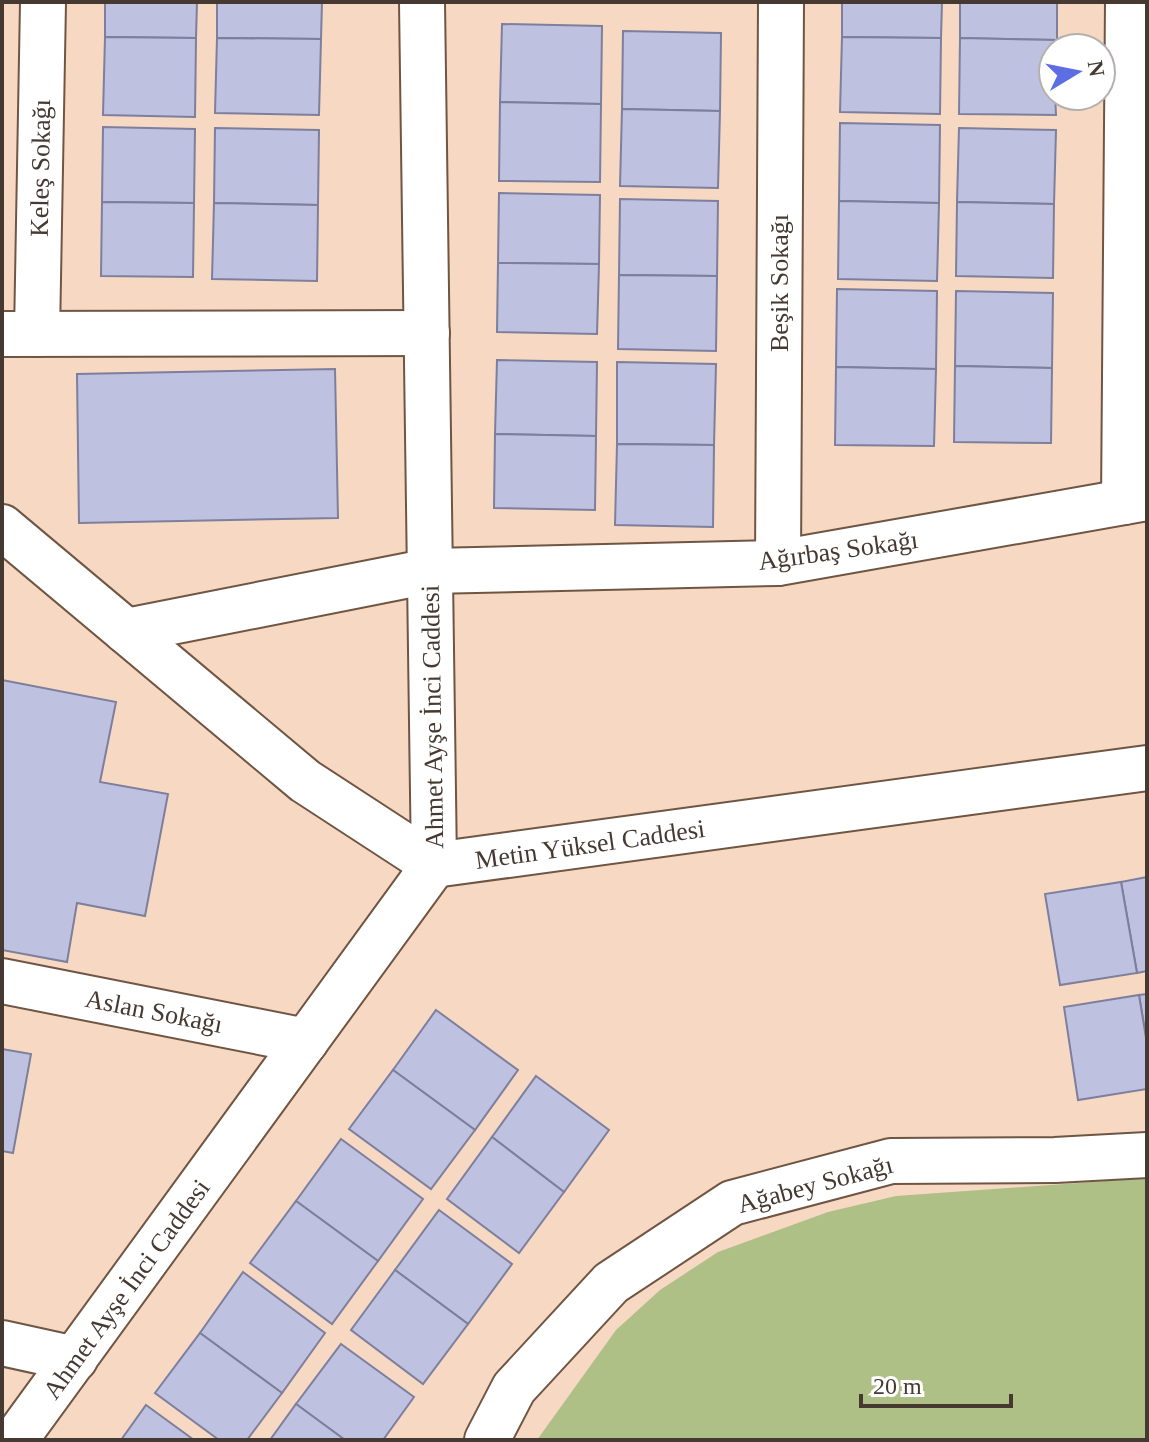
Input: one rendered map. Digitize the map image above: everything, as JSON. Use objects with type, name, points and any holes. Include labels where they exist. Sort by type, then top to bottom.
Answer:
[{"type":"street","name":"Keleş Sokağı","points":[[20,334],[43,2]]},
{"type":"street","name":"Ahmet Ayşe İnci Caddesi","points":[[15,1440],[434,865],[422,2]]},
{"type":"street","name":"Beşik Sokağı","points":[[778,563],[781,2]]},
{"type":"street","points":[[1128,2],[1136,500]]},
{"type":"street","points":[[20,334],[427,333]]},
{"type":"street","name":"Ağırbaş Sokağı","points":[[126,631],[430,571],[778,563],[1136,500]]},
{"type":"street","points":[[2,527],[305,781],[434,865]]},
{"type":"street","name":"Metin Yüksel Caddesi","points":[[434,865],[1147,768]]},
{"type":"street","name":"Aslan Sokağı","points":[[2,981],[306,1041]]},
{"type":"street","name":"Ağabey Sokağı","points":[[487,1440],[514,1388],[611,1283],[732,1203],[891,1161],[1055,1160],[1147,1155]]},
{"type":"street","points":[[2,1343],[75,1359]]},
{"type":"green space","points":[[1147,1178],[1147,1440],[537,1440],[616,1330],[660,1290],[718,1252],[828,1212],[896,1196]]},
{"type":"building","points":[[105,2],[197,2],[196,38],[105,37]]},
{"type":"building","points":[[217,2],[322,2],[321,39],[217,38]]},
{"type":"building","points":[[842,2],[942,2],[941,38],[842,37]]},
{"type":"building","points":[[960,2],[1057,2],[1057,32],[1037,32],[1037,40],[960,38]]},
{"type":"building","points":[[502,24],[602,26],[601,104],[500,102]]},
{"type":"building","points":[[623,31],[721,33],[720,111],[622,109]]},
{"type":"building","points":[[105,37],[196,38],[195,117],[103,115]]},
{"type":"building","points":[[842,37],[941,38],[940,114],[840,112]]},
{"type":"building","points":[[217,38],[321,39],[319,115],[215,113]]},
{"type":"building","points":[[960,38],[1037,40],[1037,112],[1056,112],[1056,115],[959,114]]},
{"type":"building","points":[[500,102],[601,104],[600,182],[499,181]]},
{"type":"building","points":[[622,109],[720,111],[718,188],[620,186]]},
{"type":"building","points":[[840,123],[940,125],[939,203],[839,201]]},
{"type":"building","points":[[103,127],[195,129],[194,203],[102,202]]},
{"type":"building","points":[[215,128],[319,130],[318,205],[214,203]]},
{"type":"building","points":[[959,128],[1056,130],[1054,204],[957,202]]},
{"type":"building","points":[[499,193],[600,195],[599,264],[498,263]]},
{"type":"building","points":[[620,199],[718,201],[717,276],[619,275]]},
{"type":"building","points":[[839,201],[939,203],[937,281],[838,279]]},
{"type":"building","points":[[102,202],[194,203],[193,277],[101,276]]},
{"type":"building","points":[[957,202],[1054,204],[1053,278],[956,276]]},
{"type":"building","points":[[214,203],[318,205],[317,281],[212,279]]},
{"type":"building","points":[[498,263],[599,264],[597,334],[497,332]]},
{"type":"building","points":[[619,275],[717,276],[716,351],[618,349]]},
{"type":"building","points":[[837,289],[937,291],[936,369],[836,367]]},
{"type":"building","points":[[956,291],[1053,293],[1052,368],[955,366]]},
{"type":"building","points":[[497,360],[597,362],[596,436],[495,434]]},
{"type":"building","points":[[617,362],[716,364],[714,445],[617,444]]},
{"type":"building","points":[[955,366],[1052,368],[1051,443],[954,442]]},
{"type":"building","points":[[836,367],[936,369],[934,446],[835,445]]},
{"type":"building","points":[[335,369],[338,518],[79,523],[77,374]]},
{"type":"building","points":[[495,434],[596,436],[595,510],[494,508]]},
{"type":"building","points":[[617,444],[714,445],[713,527],[615,525]]},
{"type":"building","points":[[2,680],[116,702],[100,782],[168,794],[145,916],[77,903],[67,962],[2,950]]},
{"type":"building","points":[[1147,877],[1147,971],[1137,973],[1121,882]]},
{"type":"building","points":[[1121,882],[1137,973],[1060,985],[1045,894]]},
{"type":"building","points":[[1147,994],[1147,1044],[1139,995]]},
{"type":"building","points":[[1139,995],[1147,1044],[1147,1089],[1078,1100],[1064,1007]]},
{"type":"building","points":[[436,1010],[518,1070],[475,1130],[393,1070]]},
{"type":"building","points":[[2,1049],[31,1054],[13,1153],[2,1151]]},
{"type":"building","points":[[393,1070],[475,1130],[431,1189],[349,1129]]},
{"type":"building","points":[[536,1076],[609,1130],[564,1192],[492,1137]]},
{"type":"building","points":[[492,1137],[564,1192],[519,1253],[447,1199]]},
{"type":"building","points":[[341,1139],[423,1199],[378,1261],[296,1201]]},
{"type":"building","points":[[296,1201],[378,1261],[332,1324],[250,1263]]},
{"type":"building","points":[[439,1210],[512,1264],[468,1324],[395,1270]]},
{"type":"building","points":[[395,1270],[468,1324],[423,1384],[351,1330]]},
{"type":"building","points":[[243,1272],[325,1333],[282,1393],[200,1333]]},
{"type":"building","points":[[200,1333],[282,1393],[247,1440],[219,1440],[155,1393]]},
{"type":"building","points":[[341,1344],[414,1397],[383,1440],[345,1440],[296,1404]]},
{"type":"building","points":[[296,1404],[345,1440],[270,1440]]},
{"type":"building","points":[[146,1405],[194,1440],[121,1440]]}]
